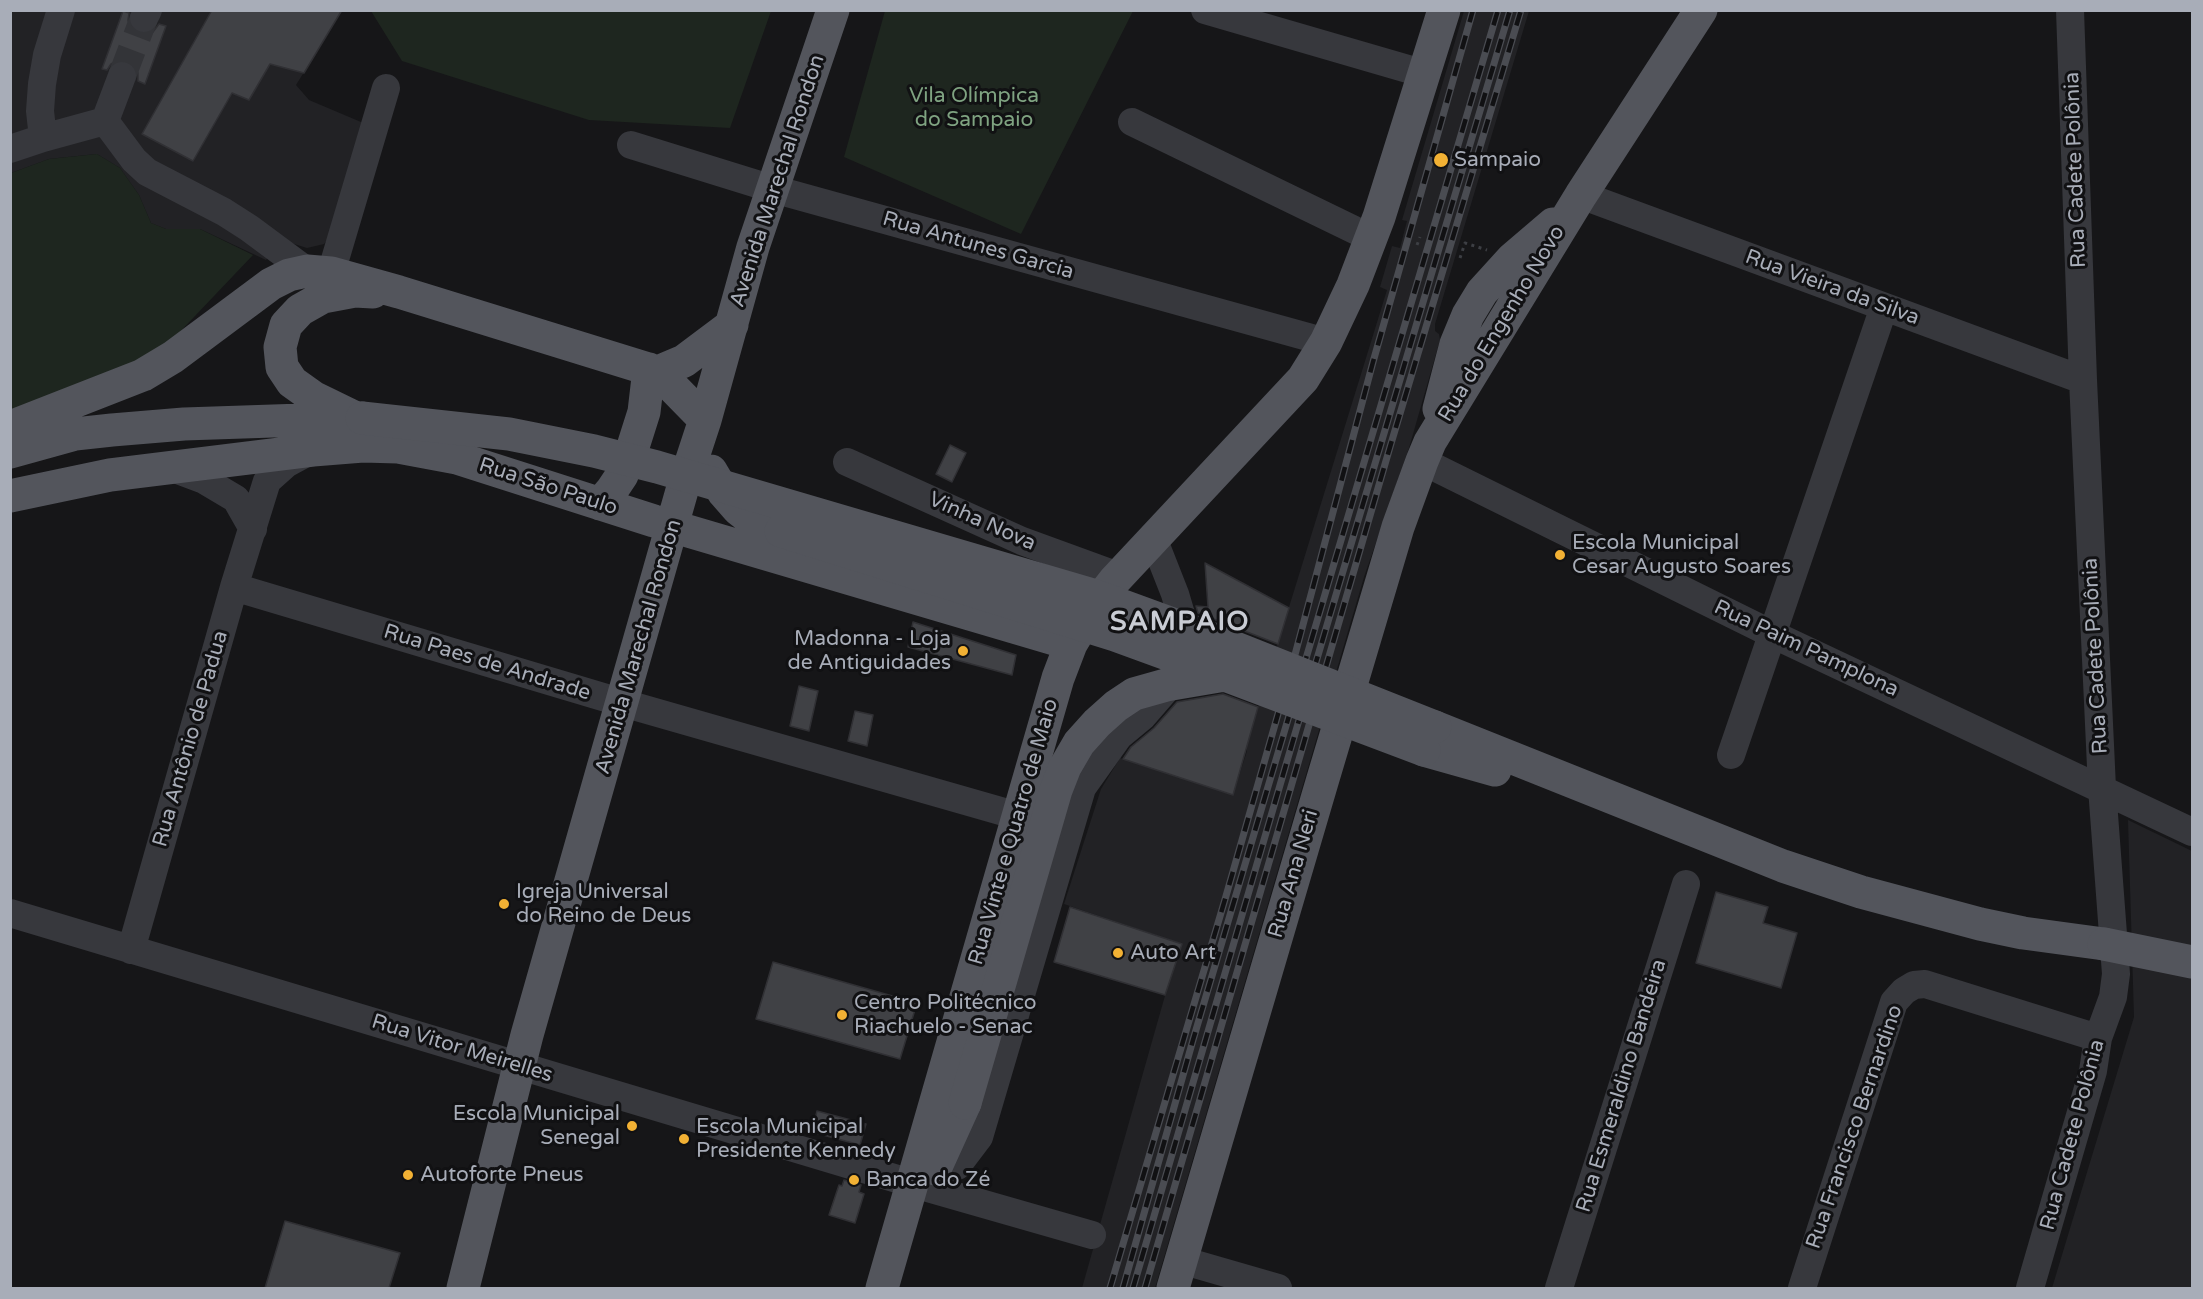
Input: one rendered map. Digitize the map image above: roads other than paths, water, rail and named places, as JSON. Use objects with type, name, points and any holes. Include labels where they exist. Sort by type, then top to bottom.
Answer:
[{"type":"main road","name":"Avenida Marechal Rondon","points":[[463,1288],[519,1066],[753,247],[833,10]]},
{"type":"main road","name":"Rua Vinte e Quatro de Maio","points":[[882,1288],[924,1177],[1018,816],[1058,678],[1071,644],[1090,612],[1118,576],[1303,379],[1326,342],[1353,285],[1371,238],[1444,10]]},
{"type":"main road","name":"Rua do Engenho Novo","points":[[1426,452],[1456,344],[1468,315],[1482,292],[1512,259],[1578,200],[1701,10]]},
{"type":"main road","points":[[10,427],[143,375],[192,344],[272,284],[289,275],[319,272],[399,292],[654,371],[703,426],[705,458],[723,493],[752,520],[1115,635],[1225,675],[1430,739]]},
{"type":"main road","points":[[359,418],[313,397],[292,382],[282,367],[280,347],[286,325],[300,310],[322,297],[355,291],[399,292]]},
{"type":"main road","points":[[654,371],[684,362],[732,325]]},
{"type":"main road","points":[[600,504],[622,475],[631,453],[654,371]]},
{"type":"main road","points":[[10,452],[75,434],[184,424],[359,418],[509,434],[594,451],[668,470],[1093,595],[1198,633],[1508,773],[1580,785],[1783,866],[1909,906],[1980,924],[2023,933],[2104,944],[2193,962]]},
{"type":"main road","points":[[10,479],[184,424]]},
{"type":"main road","name":"Rua São Paulo","points":[[10,496],[110,475],[313,450],[363,446],[423,450],[456,458],[600,504],[1071,644]]},
{"type":"main road","name":"Rua Ana Neri","points":[[1177,1274],[1398,527],[1426,452]]},
{"type":"main road","points":[[924,1177],[944,1151],[965,1103],[1056,790],[1065,766],[1079,743],[1097,723],[1134,694],[1187,680],[1225,675]]},
{"type":"main road","points":[[2104,944],[2193,940]]},
{"type":"street","points":[[43,138],[40,111],[42,84],[61,10]]},
{"type":"street","points":[[1205,10],[1425,74]]},
{"type":"street","name":"Rua Cadete Polônia","points":[[2030,1288],[2090,1081],[2098,1038],[2113,997],[2116,974],[2102,788],[2083,380],[2070,10]]},
{"type":"street","points":[[105,121],[122,76]]},
{"type":"street","points":[[105,121],[121,144],[147,172],[224,212],[319,272],[386,88]]},
{"type":"street","points":[[10,149],[105,121]]},
{"type":"street","points":[[1132,122],[1371,238]]},
{"type":"street","name":"Rua Antunes Garcia","points":[[631,145],[773,189],[1326,342]]},
{"type":"street","name":"Rua Vieira da Silva","points":[[1578,200],[1884,307],[2083,380]]},
{"type":"street","points":[[1731,755],[1884,307]]},
{"type":"street","name":"Rua Antônio de Padua","points":[[131,950],[234,587],[267,481],[286,464],[313,450]]},
{"type":"street","name":"Rua Paim Pamplona","points":[[1426,452],[1772,634],[2193,832]]},
{"type":"street","name":"Vinha Nova","points":[[847,462],[1022,541],[1118,576]]},
{"type":"street","points":[[172,468],[204,480],[236,499],[253,529]]},
{"type":"street","points":[[924,1177],[957,1166],[979,1137],[1082,788],[1119,736],[1142,717],[1181,672],[1188,638],[1175,594],[1153,538]]},
{"type":"street","name":"Rua Paes de Andrade","points":[[234,587],[623,703],[1018,816]]},
{"type":"street","name":"Rua Esmeraldino Bandeira","points":[[1559,1288],[1686,884]]},
{"type":"street","name":"Rua Vitor Meirelles","points":[[10,913],[519,1066],[924,1177],[1092,1234]]},
{"type":"street","name":"Rua Francisco Bernardino","points":[[1802,1288],[1894,1002],[1904,991],[1914,985],[1925,984],[2098,1038]]},
{"type":"street","points":[[1177,1274],[1278,1288]]},
{"type":"tunnel","points":[[122,76],[144,18]]},
{"type":"railway","points":[[1110,1288],[1296,651],[1373,362],[1473,10]]},
{"type":"railway","points":[[1123,1288],[1193,1040],[1498,10]]},
{"type":"railway","points":[[1133,1288],[1510,10]]},
{"type":"railway","points":[[1145,1288],[1390,447],[1521,10]]},
{"type":"place","name":"Sampaio","points":[[1441,160]]},
{"type":"place","name":"Escola Municipal Cesar Augusto Soares","points":[[1560,555]]},
{"type":"place","name":"Madonna - Loja de Antiguidades","points":[[963,651]]},
{"type":"place","name":"Igreja Universal do Reino de Deus","points":[[504,904]]},
{"type":"place","name":"Auto Art","points":[[1118,953]]},
{"type":"place","name":"Centro Politécnico Riachuelo - Senac","points":[[842,1015]]},
{"type":"place","name":"Escola Municipal Senegal","points":[[632,1126]]},
{"type":"place","name":"Escola Municipal Presidente Kennedy","points":[[684,1139]]},
{"type":"place","name":"Autoforte Pneus","points":[[408,1175]]},
{"type":"place","name":"Banca do Zé","points":[[854,1180]]},
{"type":"district","name":"SAMPAIO","points":[[1180,623]]},
{"type":"park label","name":"Vila Olímpica do Sampaio","points":[[974,108]]}]
